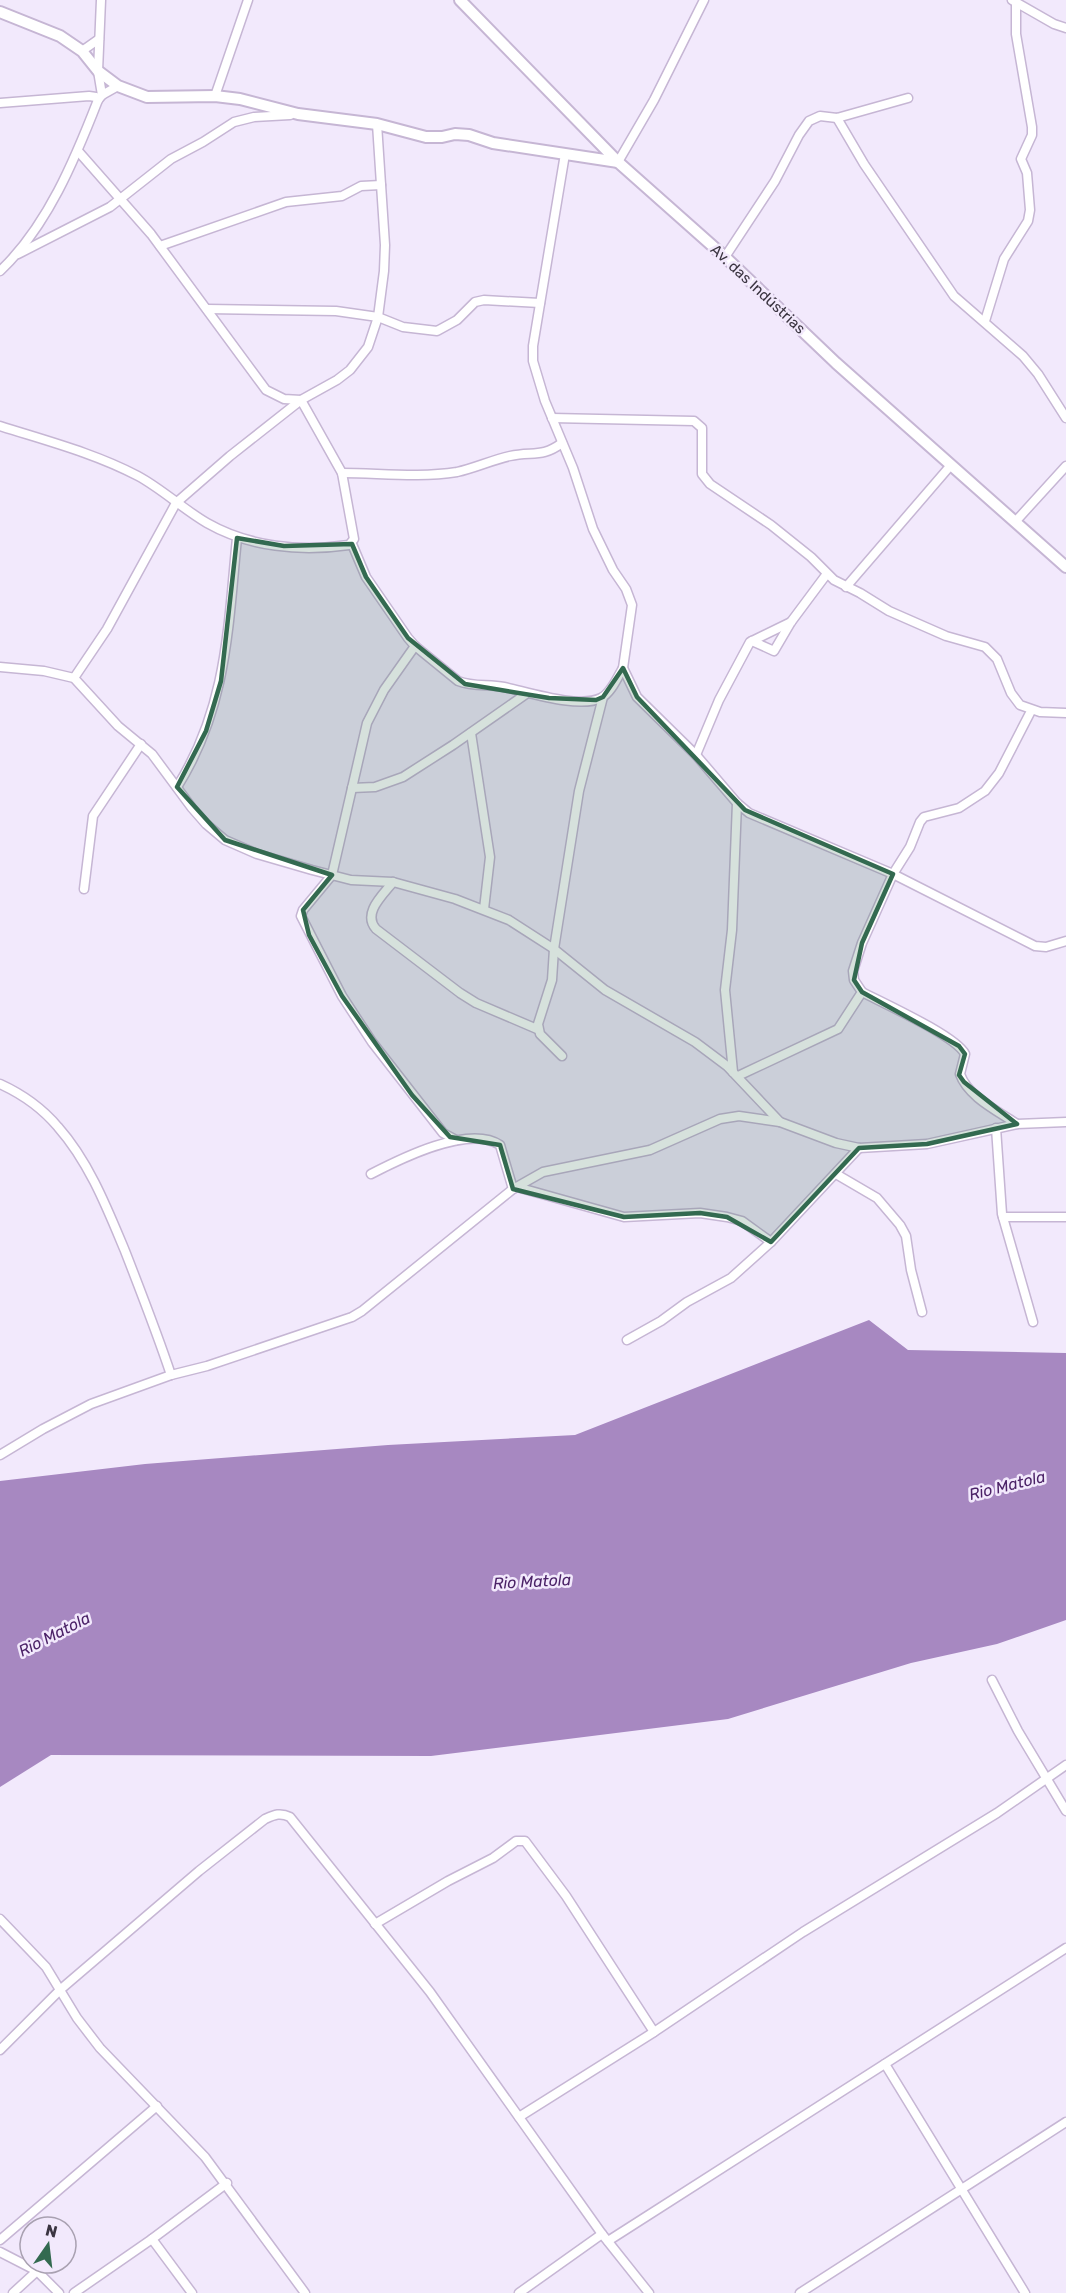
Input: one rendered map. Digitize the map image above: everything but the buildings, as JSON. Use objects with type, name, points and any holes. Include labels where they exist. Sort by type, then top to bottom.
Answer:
[{"type":"street","points":[[0,271],[18,254],[57,192],[78,151],[100,97],[98,71],[101,0]]},
{"type":"street","points":[[215,96],[248,0]]},
{"type":"street","name":"Av. das Indústrias","points":[[460,0],[618,162],[725,257],[836,363],[1066,567]]},
{"type":"street","points":[[0,12],[60,36],[82,51],[98,71],[118,86],[147,97],[215,96],[240,99],[298,114],[377,124],[426,137],[469,135],[493,142],[618,162],[654,100],[704,0]]},
{"type":"street","points":[[1013,2],[1054,24],[1066,27]]},
{"type":"street","points":[[985,321],[1004,259],[1028,221],[1030,210],[1027,173],[1020,159],[1032,135],[1032,127],[1016,34],[1013,2]]},
{"type":"street","points":[[82,51],[99,39]]},
{"type":"street","points":[[0,103],[100,97],[118,86]]},
{"type":"street","points":[[725,257],[775,181],[809,121],[820,116],[837,118],[908,98]]},
{"type":"street","points":[[18,254],[82,223],[122,200],[171,159],[234,122],[254,117],[298,114]]},
{"type":"street","points":[[837,118],[864,164],[954,296],[1023,356],[1038,374],[1066,418]]},
{"type":"street","points":[[74,678],[107,629],[176,503],[230,456],[301,400],[350,370],[368,348],[378,317],[384,271],[385,245],[377,124]]},
{"type":"street","points":[[78,151],[160,246],[266,390],[284,399],[301,400]]},
{"type":"street","points":[[537,1029],[555,966],[554,949],[579,791],[603,697],[623,668],[632,605],[626,589],[613,570],[593,529],[573,468],[545,401],[533,361],[533,346],[565,154]]},
{"type":"street","points":[[160,246],[286,202],[342,196],[361,186],[381,185]]},
{"type":"street","points":[[207,309],[336,312],[378,317],[403,327],[437,331],[457,320],[475,302],[496,299],[540,303]]},
{"type":"street","points":[[301,400],[342,473],[354,532],[352,543],[366,577],[415,646],[458,681],[465,684],[504,687],[549,698],[596,700],[603,697]]},
{"type":"street","points":[[552,418],[694,421],[702,428],[702,474],[705,480],[771,525],[811,557],[826,575],[889,611],[946,636],[985,647],[997,659],[1015,700],[1031,711],[1066,713]]},
{"type":"street","points":[[0,426],[88,454],[137,476],[207,523],[237,538],[255,543],[284,546],[331,548],[352,543]]},
{"type":"street","points":[[342,473],[436,474],[459,471],[512,456],[545,453],[562,442]]},
{"type":"street","points":[[846,587],[951,465]]},
{"type":"street","points":[[1015,522],[1066,466]]},
{"type":"street","points":[[177,787],[206,731],[221,681],[237,538]]},
{"type":"street","points":[[752,640],[774,651],[791,622],[826,575]]},
{"type":"street","points":[[696,755],[719,700],[743,652],[752,640],[791,622]]},
{"type":"street","points":[[415,646],[384,690],[367,723],[332,875],[303,910],[301,916],[342,996],[372,1042],[443,1133],[456,1140]]},
{"type":"street","points":[[0,667],[44,671],[74,678],[118,726],[152,754],[207,824],[225,840],[257,854],[351,880],[393,882],[455,899],[508,920],[554,949],[605,990],[695,1042],[735,1074],[780,1122]]},
{"type":"street","points":[[623,668],[637,697],[696,755],[737,803],[749,813],[893,874],[1035,946],[1064,944]]},
{"type":"street","points":[[352,788],[375,787],[403,777],[526,694]]},
{"type":"street","points":[[1017,1124],[979,1098],[964,1082],[960,1074],[965,1054],[959,1046],[862,992],[854,980],[853,971],[862,943],[893,874],[910,847],[922,819],[959,808],[985,790],[999,773],[1031,711]]},
{"type":"street","points":[[471,733],[490,857],[484,909]]},
{"type":"street","points":[[84,889],[93,816],[141,744]]},
{"type":"street","points":[[735,1074],[725,990],[732,930],[737,803]]},
{"type":"street","points":[[393,882],[371,912],[371,921],[376,929],[468,998],[537,1029],[562,1056]]},
{"type":"street","points":[[735,1074],[840,1028],[862,992]]},
{"type":"street","points":[[0,1084],[32,1101],[59,1127],[82,1161],[100,1193],[117,1232],[171,1375]]},
{"type":"street","points":[[0,1455],[92,1404],[171,1375],[207,1366],[352,1317],[515,1188],[543,1172],[650,1150],[720,1119],[739,1116],[780,1122],[836,1143],[859,1148],[927,1144],[1017,1124],[1066,1122]]},
{"type":"street","points":[[996,1128],[1003,1217],[1033,1322]]},
{"type":"street","points":[[371,1174],[415,1152],[456,1140],[486,1140],[500,1145],[515,1188]]},
{"type":"street","points":[[627,1340],[661,1321],[687,1302],[724,1284],[771,1242],[859,1148]]},
{"type":"street","points":[[836,1174],[878,1198],[900,1225],[906,1236],[910,1270],[922,1311]]},
{"type":"street","points":[[515,1188],[624,1217],[700,1213],[726,1217],[742,1221],[771,1242]]},
{"type":"street","points":[[1003,1217],[1066,1217]]},
{"type":"street","points":[[992,1680],[1018,1731],[1066,1810]]},
{"type":"street","points":[[519,2117],[654,2032],[803,1932],[997,1814],[1066,1765]]},
{"type":"street","points":[[0,2050],[61,1989],[199,1871],[265,1819],[275,1814],[284,1814],[290,1817],[430,1992],[605,2238],[649,2293]]},
{"type":"street","points":[[375,1924],[448,1881],[494,1858],[516,1841],[525,1841],[566,1896],[654,2032]]},
{"type":"street","points":[[0,1919],[35,1954],[61,1989],[77,2018],[100,2048],[227,2183],[305,2293]]},
{"type":"street","points":[[524,2292],[605,2238],[885,2064],[1066,1948]]},
{"type":"street","points":[[885,2064],[1025,2293]]},
{"type":"street","points":[[0,2240],[157,2106]]},
{"type":"street","points":[[800,2293],[1066,2121]]},
{"type":"street","points":[[74,2293],[227,2183]]},
{"type":"street","points":[[152,2239],[192,2293]]},
{"type":"street","points":[[0,2252],[18,2261]]},
{"type":"street","points":[[13,2293],[33,2275]]},
{"type":"street","points":[[41,2275],[59,2293]]},
{"type":"highlighted area","points":[[237,538],[284,546],[352,544],[366,577],[408,638],[465,684],[549,698],[596,700],[603,697],[623,668],[637,697],[745,810],[893,874],[862,943],[854,980],[862,992],[959,1046],[965,1054],[959,1075],[964,1082],[1017,1124],[927,1144],[859,1148],[771,1242],[727,1217],[700,1213],[624,1217],[513,1189],[500,1145],[450,1137],[412,1095],[342,996],[309,935],[303,910],[332,875],[225,840],[177,787],[206,731],[221,681]]},
{"type":"water","name":"Rio Matola","points":[[869,1320],[908,1350],[1066,1353],[1066,1620],[997,1644],[911,1663],[728,1719],[431,1756],[51,1755],[0,1787],[0,1481],[145,1464],[388,1445],[575,1435]]}]
